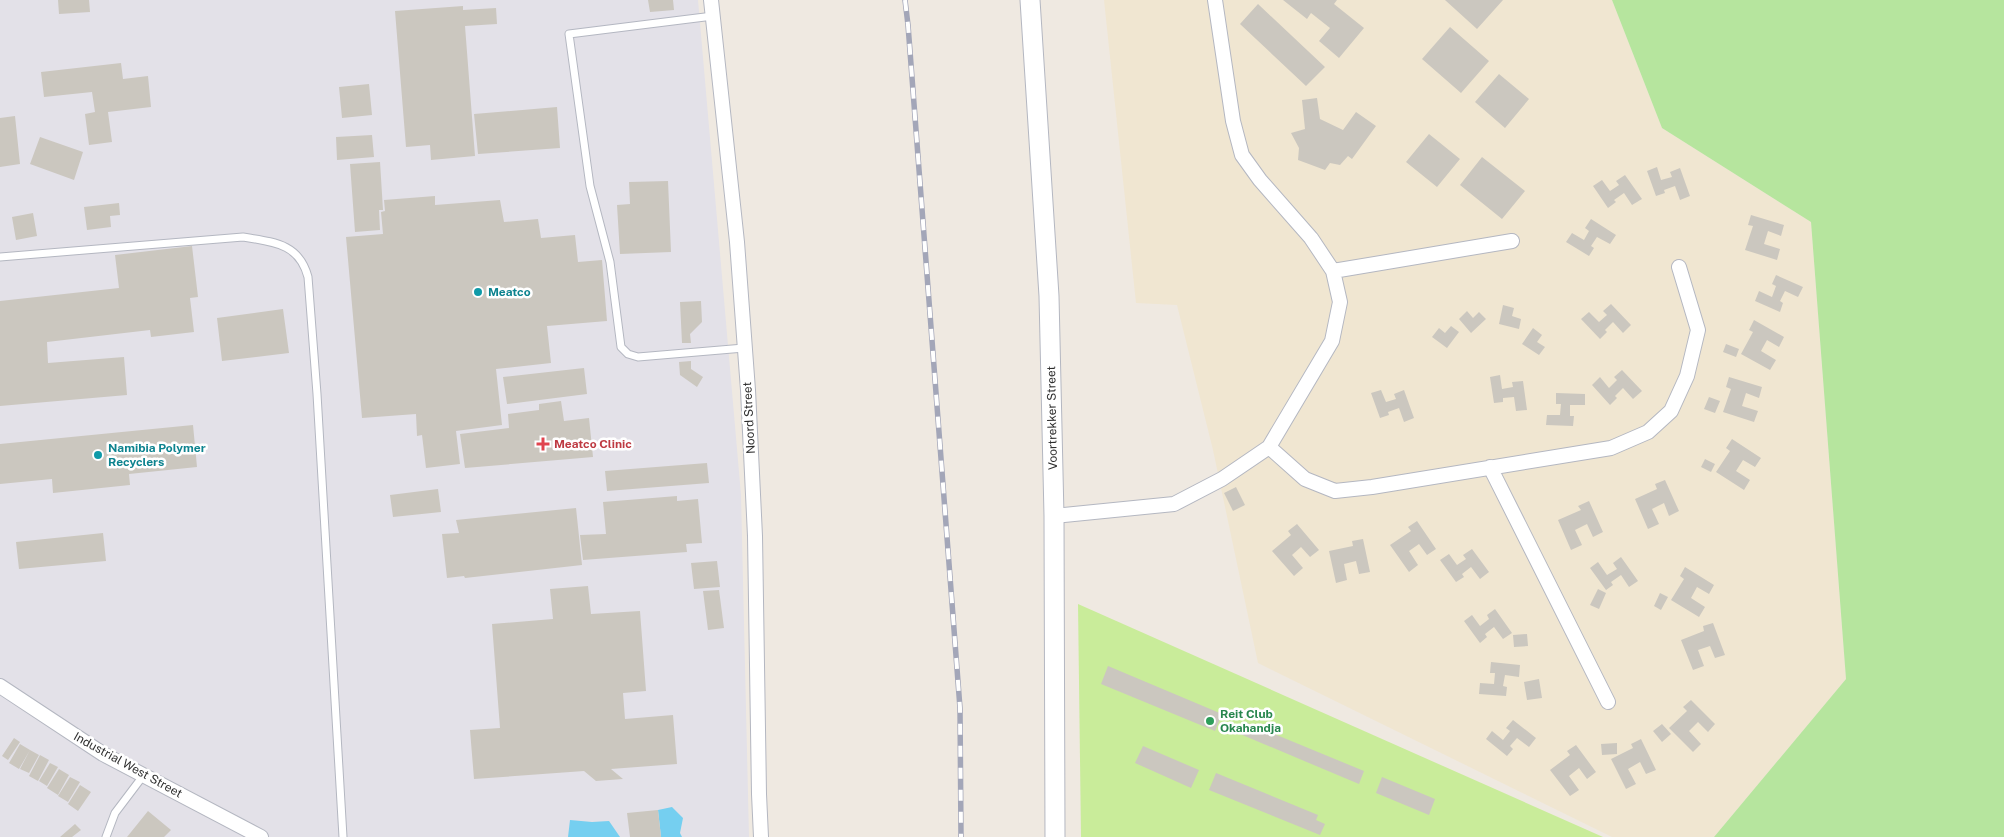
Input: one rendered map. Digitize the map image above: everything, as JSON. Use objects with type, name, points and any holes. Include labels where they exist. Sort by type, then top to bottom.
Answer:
[{"type":"main road","name":"Voortrekker Street","points":[[1030,0],[1049,296],[1054,516],[1055,837]]},
{"type":"street","name":"Noord Street","points":[[711,0],[737,242],[744,348],[755,536],[759,794],[762,837]]},
{"type":"street","points":[[1054,516],[1174,504],[1222,479],[1269,447],[1332,341],[1340,302],[1334,271],[1311,238],[1260,180],[1242,155],[1233,121],[1215,0]]},
{"type":"street","points":[[1334,271],[1512,241]]},
{"type":"street","points":[[1269,447],[1305,479],[1335,491],[1372,487],[1611,448],[1648,432],[1671,411],[1687,376],[1698,330],[1679,267]]},
{"type":"street","points":[[1490,467],[1608,702]]},
{"type":"street","name":"Industrial West Street","points":[[0,686],[94,748],[143,776],[261,837]]},
{"type":"lane","points":[[713,16],[569,34],[590,186],[610,262],[621,347],[628,354],[638,357],[744,348]]},
{"type":"lane","points":[[0,257],[243,237],[280,244],[294,252],[304,264],[308,277],[317,394],[343,837]]},
{"type":"lane","points":[[106,837],[115,813],[143,776]]},
{"type":"shaded area","points":[[0,0],[698,0],[741,495],[749,837],[0,837]]},
{"type":"shaded area","points":[[1104,0],[1612,0],[1662,128],[1811,222],[1846,679],[1714,837],[1612,837],[1258,663],[1213,450],[1177,305],[1136,303]]},
{"type":"green space","points":[[1612,0],[2004,0],[2004,837],[1714,837],[1846,679],[1811,222],[1662,128]]},
{"type":"green space","name":"Reit Club Okahandja","points":[[1078,604],[1603,837],[1081,837]]},
{"type":"water","points":[[672,807],[683,818],[680,833],[682,837],[661,837],[658,810]]},
{"type":"water","points":[[570,820],[609,821],[620,837],[568,837]]},
{"type":"building","points":[[58,0],[89,0],[90,12],[59,14]]},
{"type":"building","points":[[648,0],[673,0],[674,10],[650,12]]},
{"type":"building","points":[[1283,0],[1337,0],[1334,4],[1364,28],[1339,58],[1319,41],[1330,28],[1311,13],[1307,19]]},
{"type":"building","points":[[1445,0],[1503,0],[1477,29]]},
{"type":"building","points":[[1258,4],[1325,67],[1306,86],[1240,24]]},
{"type":"building","points":[[463,6],[463,10],[496,8],[497,24],[465,26],[475,156],[431,160],[430,145],[406,147],[395,11]]},
{"type":"building","points":[[1450,27],[1489,61],[1461,93],[1422,59]]},
{"type":"building","points":[[121,63],[123,79],[148,76],[151,107],[108,112],[112,142],[89,145],[85,114],[95,112],[92,92],[44,97],[41,72]]},
{"type":"building","points":[[1499,74],[1529,99],[1505,128],[1475,102]]},
{"type":"building","points":[[369,84],[372,115],[342,118],[339,87]]},
{"type":"building","points":[[1317,98],[1320,119],[1343,130],[1356,112],[1376,126],[1352,159],[1348,156],[1340,165],[1330,163],[1325,170],[1298,160],[1299,148],[1291,133],[1305,129],[1302,100]]},
{"type":"building","points":[[557,107],[560,148],[478,154],[474,114]]},
{"type":"building","points":[[15,116],[20,164],[0,167],[0,118]]},
{"type":"building","points":[[1429,134],[1460,159],[1437,187],[1406,162]]},
{"type":"building","points":[[372,135],[374,157],[337,160],[336,137]]},
{"type":"building","points":[[40,137],[83,152],[74,180],[30,164]]},
{"type":"building","points":[[1482,157],[1525,191],[1502,219],[1460,185]]},
{"type":"building","points":[[380,162],[383,210],[379,210],[380,230],[355,232],[350,164]]},
{"type":"building","points":[[1657,167],[1661,180],[1672,177],[1670,172],[1680,168],[1690,196],[1680,200],[1675,186],[1664,190],[1665,193],[1656,196],[1647,171]]},
{"type":"building","points":[[1625,175],[1642,199],[1632,205],[1624,193],[1614,200],[1616,202],[1608,208],[1593,186],[1602,180],[1610,191],[1619,185],[1616,181]]},
{"type":"building","points":[[668,181],[671,252],[620,254],[617,205],[630,204],[629,182]]},
{"type":"building","name":"Meatco","points":[[435,196],[435,205],[500,200],[504,222],[538,219],[541,238],[575,235],[578,262],[602,260],[607,321],[547,326],[551,363],[496,369],[502,425],[456,431],[460,464],[426,468],[422,435],[417,436],[416,414],[362,418],[346,237],[383,234],[381,212],[385,211],[384,200]]},
{"type":"building","points":[[119,203],[120,215],[110,216],[111,227],[87,230],[84,207]]},
{"type":"building","points":[[33,213],[37,236],[16,240],[12,217]]},
{"type":"building","points":[[1751,215],[1784,225],[1781,236],[1768,231],[1764,244],[1780,249],[1777,260],[1745,250],[1753,226],[1748,225]]},
{"type":"building","points":[[1591,219],[1616,235],[1610,244],[1597,237],[1591,246],[1594,248],[1589,256],[1566,242],[1572,233],[1584,240],[1589,231],[1585,228]]},
{"type":"building","points":[[192,246],[198,297],[190,298],[194,332],[151,337],[150,330],[47,342],[48,363],[124,357],[127,395],[0,406],[0,301],[119,288],[115,255]]},
{"type":"building","points":[[1776,275],[1803,287],[1798,297],[1785,291],[1780,301],[1783,303],[1780,312],[1755,301],[1759,291],[1772,297],[1776,286],[1772,284]]},
{"type":"building","points":[[701,301],[702,322],[690,334],[691,343],[682,343],[680,302]]},
{"type":"building","points":[[1611,304],[1631,325],[1623,333],[1613,322],[1600,339],[1581,319],[1589,312],[1599,322],[1607,315],[1603,311]]},
{"type":"building","points":[[1503,305],[1514,308],[1512,316],[1521,319],[1519,329],[1499,324]]},
{"type":"building","points":[[283,309],[289,353],[222,361],[217,318]]},
{"type":"building","points":[[1467,311],[1473,318],[1479,312],[1486,319],[1471,333],[1459,319]]},
{"type":"building","points":[[1754,320],[1784,337],[1779,347],[1767,340],[1761,351],[1776,360],[1770,370],[1741,354],[1753,332],[1749,330]]},
{"type":"building","points":[[1451,326],[1459,332],[1447,348],[1432,337],[1439,328],[1445,333]]},
{"type":"building","points":[[1533,328],[1542,335],[1537,342],[1545,347],[1539,355],[1522,344]]},
{"type":"building","points":[[1726,344],[1739,349],[1736,357],[1723,352]]},
{"type":"building","points":[[691,361],[691,369],[703,377],[697,387],[680,375],[679,362]]},
{"type":"building","points":[[584,368],[587,394],[507,404],[503,377]]},
{"type":"building","points":[[1622,370],[1642,391],[1633,399],[1623,388],[1610,405],[1592,385],[1600,377],[1609,388],[1617,380],[1614,377]]},
{"type":"building","points":[[1500,375],[1502,389],[1513,387],[1512,382],[1523,381],[1527,410],[1516,411],[1514,397],[1503,398],[1503,402],[1494,403],[1490,377]]},
{"type":"building","points":[[1729,377],[1762,387],[1759,398],[1746,393],[1742,406],[1758,411],[1754,422],[1723,412],[1731,389],[1726,387]]},
{"type":"building","points":[[1381,390],[1386,402],[1396,399],[1394,394],[1404,390],[1414,418],[1404,422],[1399,408],[1388,412],[1389,415],[1380,418],[1371,393]]},
{"type":"building","points":[[1556,393],[1585,394],[1585,405],[1570,405],[1570,416],[1574,416],[1573,426],[1546,425],[1547,415],[1560,415],[1561,404],[1556,404]]},
{"type":"building","points":[[1709,397],[1720,401],[1715,413],[1704,409]]},
{"type":"building","name":"Meatco Clinic","points":[[561,401],[564,421],[589,418],[593,457],[465,468],[460,434],[509,428],[508,414],[539,410],[539,404]]},
{"type":"building","name":"Namibia Polymer Recyclers","points":[[193,425],[197,467],[129,474],[130,485],[53,493],[52,479],[0,484],[0,444]]},
{"type":"building","points":[[1732,439],[1761,458],[1755,467],[1743,460],[1736,471],[1750,480],[1744,490],[1716,472],[1730,451],[1726,448]]},
{"type":"building","points":[[1705,459],[1715,464],[1711,472],[1701,467]]},
{"type":"building","points":[[707,463],[709,483],[607,491],[605,471]]},
{"type":"building","points":[[1665,480],[1679,511],[1669,516],[1664,503],[1652,509],[1659,524],[1648,529],[1635,499],[1657,489],[1655,484]]},
{"type":"building","points":[[1236,487],[1245,505],[1233,511],[1224,493]]},
{"type":"building","points":[[438,489],[441,512],[393,517],[390,495]]},
{"type":"building","points":[[677,496],[677,501],[698,499],[702,543],[686,544],[687,552],[583,560],[580,535],[606,534],[603,502]]},
{"type":"building","points":[[1589,501],[1603,532],[1593,537],[1587,524],[1575,530],[1582,545],[1571,550],[1558,520],[1581,510],[1578,506]]},
{"type":"building","points":[[576,508],[582,565],[465,578],[464,576],[447,578],[442,534],[459,533],[456,520]]},
{"type":"building","points":[[1417,521],[1436,549],[1427,555],[1419,544],[1409,551],[1418,565],[1409,572],[1390,545],[1411,531],[1408,527]]},
{"type":"building","points":[[1297,524],[1319,550],[1310,557],[1301,547],[1292,555],[1303,568],[1294,576],[1272,551],[1291,535],[1288,531]]},
{"type":"building","points":[[103,533],[106,561],[19,569],[16,542]]},
{"type":"building","points":[[1363,539],[1370,572],[1359,574],[1356,561],[1344,564],[1347,580],[1336,583],[1329,551],[1353,546],[1352,541]]},
{"type":"building","points":[[1472,549],[1489,572],[1480,579],[1471,567],[1462,574],[1464,577],[1456,582],[1440,560],[1449,554],[1457,565],[1466,559],[1463,555]]},
{"type":"building","points":[[1621,557],[1638,581],[1629,587],[1621,575],[1611,582],[1613,585],[1606,590],[1590,568],[1598,562],[1607,575],[1617,569],[1613,563]]},
{"type":"building","points":[[717,561],[720,587],[694,589],[691,563]]},
{"type":"building","points":[[1685,567],[1714,585],[1709,594],[1697,587],[1691,598],[1705,607],[1699,617],[1671,600],[1684,579],[1680,576]]},
{"type":"building","points":[[588,586],[591,614],[640,611],[646,691],[623,693],[625,719],[673,715],[677,764],[611,769],[623,779],[596,781],[584,771],[474,779],[470,730],[500,728],[492,624],[553,619],[550,589]]},
{"type":"building","points":[[1598,589],[1606,593],[1599,609],[1590,605]]},
{"type":"building","points":[[719,590],[724,628],[708,630],[703,591]]},
{"type":"building","points":[[1660,593],[1668,597],[1661,610],[1654,606]]},
{"type":"building","points":[[1495,609],[1512,633],[1503,639],[1494,627],[1485,634],[1487,637],[1480,643],[1464,621],[1472,615],[1480,626],[1489,619],[1487,615]]},
{"type":"building","points":[[1713,623],[1725,655],[1715,658],[1710,646],[1698,650],[1704,666],[1693,670],[1681,640],[1704,631],[1703,626]]},
{"type":"building","points":[[1527,634],[1528,646],[1514,647],[1513,635]]},
{"type":"building","points":[[1491,662],[1520,665],[1519,677],[1505,675],[1503,686],[1507,687],[1506,696],[1479,694],[1480,683],[1494,684],[1495,673],[1490,673]]},
{"type":"building","points":[[1108,666],[1222,714],[1215,731],[1101,684]]},
{"type":"building","points":[[1539,679],[1542,698],[1527,700],[1524,682]]},
{"type":"building","points":[[1691,700],[1715,724],[1708,732],[1698,722],[1689,731],[1701,744],[1693,752],[1669,728],[1687,711],[1683,707]]},
{"type":"building","points":[[1513,720],[1536,738],[1529,747],[1517,738],[1510,746],[1513,749],[1507,756],[1486,739],[1492,731],[1503,740],[1510,731],[1506,728]]},
{"type":"building","points":[[1245,722],[1364,771],[1359,784],[1240,734]]},
{"type":"building","points":[[1662,724],[1671,734],[1662,742],[1653,731]]},
{"type":"building","points":[[14,738],[20,742],[8,760],[2,756]]},
{"type":"building","points":[[1641,739],[1656,770],[1646,774],[1640,762],[1628,769],[1636,784],[1626,789],[1611,759],[1633,748],[1631,744]]},
{"type":"building","points":[[1617,743],[1617,754],[1602,755],[1601,744]]},
{"type":"building","points":[[20,744],[30,750],[19,769],[9,763]]},
{"type":"building","points":[[1576,745],[1596,772],[1587,779],[1579,768],[1569,776],[1579,790],[1570,796],[1550,770],[1570,755],[1567,751]]},
{"type":"building","points":[[1143,746],[1199,770],[1191,788],[1135,763]]},
{"type":"building","points":[[30,750],[39,755],[29,773],[20,769]]},
{"type":"building","points":[[40,755],[49,760],[38,781],[29,776]]},
{"type":"building","points":[[50,763],[58,767],[47,786],[39,781]]},
{"type":"building","points":[[59,769],[69,775],[58,795],[47,788]]},
{"type":"building","points":[[1216,773],[1318,815],[1316,820],[1325,824],[1320,835],[1209,790]]},
{"type":"building","points":[[70,777],[80,782],[68,802],[58,796]]},
{"type":"building","points":[[1382,777],[1435,799],[1429,815],[1376,793]]},
{"type":"building","points":[[80,785],[91,792],[78,811],[68,804]]},
{"type":"building","points":[[658,810],[661,837],[630,837],[627,813]]},
{"type":"building","points":[[148,811],[171,830],[164,837],[127,837]]},
{"type":"building","points":[[75,824],[81,830],[72,837],[60,837]]},
{"type":"railway","points":[[905,0],[960,708],[961,837]]},
{"type":"place","name":"Meatco","points":[[478,292]]},
{"type":"place","name":"Meatco Clinic","points":[[543,444]]},
{"type":"place","name":"Namibia Polymer Recyclers","points":[[98,455]]},
{"type":"place","name":"Reit Club Okahandja","points":[[1210,721]]}]
